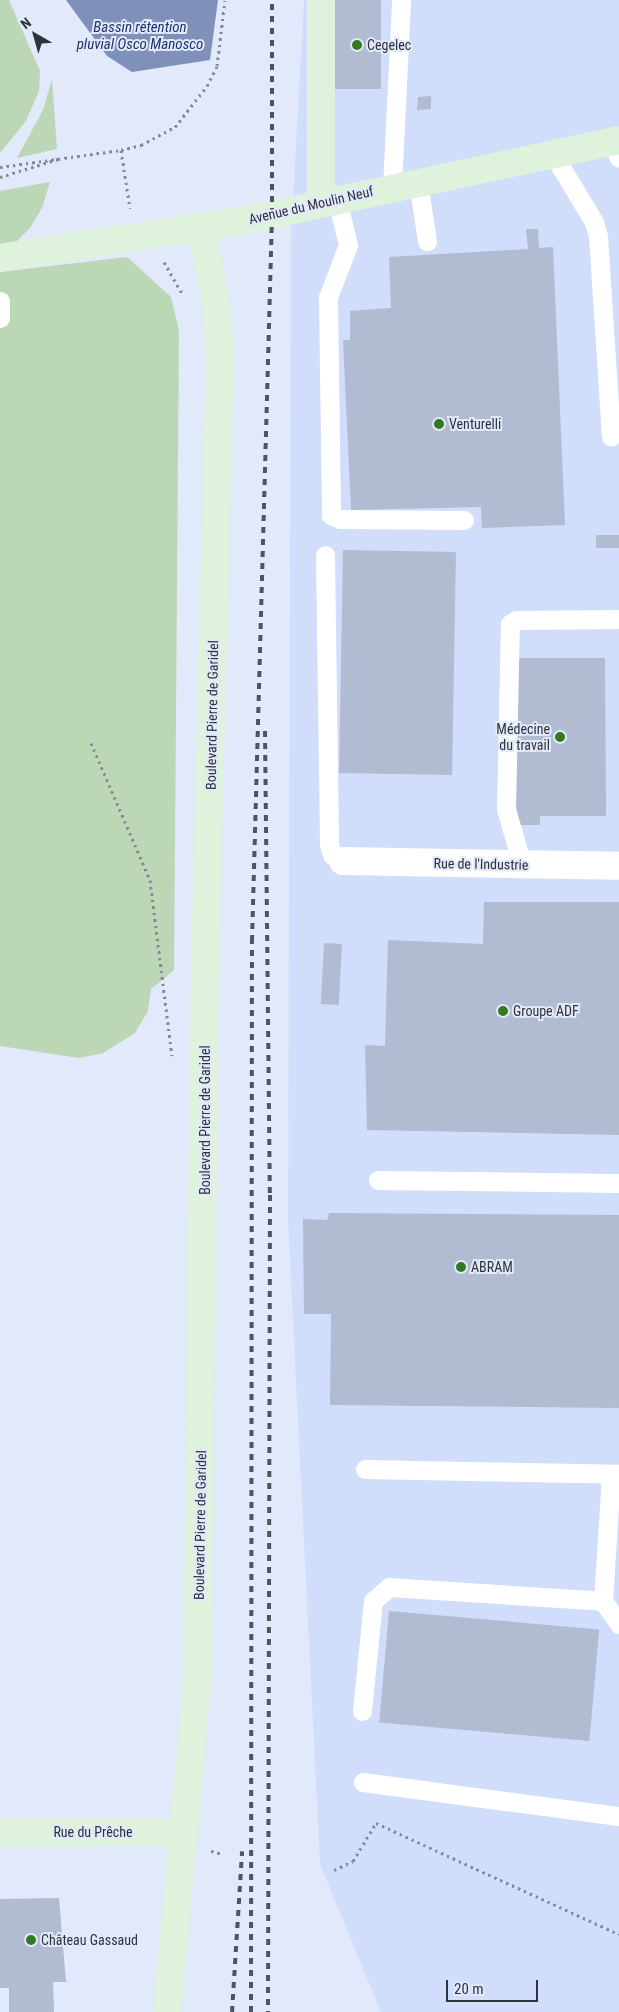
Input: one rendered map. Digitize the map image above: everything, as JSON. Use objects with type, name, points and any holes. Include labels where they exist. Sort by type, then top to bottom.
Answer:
[{"type":"street","points":[[321,0],[329,201]]},
{"type":"street","name":"Avenue du Moulin Neuf","points":[[0,258],[201,228],[553,154],[617,147]]},
{"type":"street","name":"Boulevard Pierre de Garidel","points":[[167,2012],[185,1832],[197,1684],[206,949],[220,354],[216,304],[201,228]]},
{"type":"street","name":"Rue de l'Industrie","points":[[343,861],[619,866]]},
{"type":"street","name":"Rue du Prêche","points":[[0,1833],[185,1832]]},
{"type":"lane","points":[[401,0],[405,184],[427,241]]},
{"type":"lane","points":[[553,154],[594,222],[598,236],[611,437]]},
{"type":"lane","points":[[329,201],[348,245],[328,297],[331,515],[336,518],[464,520]]},
{"type":"lane","points":[[0,301],[0,318]]},
{"type":"lane","points":[[325,555],[329,844],[332,855],[343,861]]},
{"type":"lane","points":[[522,865],[506,809],[510,624],[516,620],[619,619]]},
{"type":"lane","points":[[378,1180],[619,1183]]},
{"type":"lane","points":[[365,1469],[615,1474],[603,1601],[619,1624]]},
{"type":"lane","points":[[362,1712],[373,1601],[389,1587],[603,1601]]},
{"type":"lane","points":[[363,1782],[619,1816]]},
{"type":"path","points":[[0,167],[121,150],[141,145],[175,127],[207,86],[221,56],[225,0]]},
{"type":"path","points":[[121,150],[130,212]]},
{"type":"path","points":[[0,177],[68,156]]},
{"type":"path","points":[[91,743],[150,880],[173,1061]]},
{"type":"path","points":[[334,1870],[353,1860],[376,1823],[619,1934]]},
{"type":"shaded area","points":[[304,0],[619,0],[619,2012],[381,2012],[320,1864],[288,1219],[291,236]]},
{"type":"green space","points":[[0,0],[9,0],[40,71],[39,91],[26,121],[0,153]]},
{"type":"green space","points":[[52,79],[57,149],[17,158],[43,110]]},
{"type":"green space","points":[[50,182],[42,208],[30,228],[15,243],[0,246],[0,191]]},
{"type":"green space","points":[[127,257],[171,297],[179,331],[174,970],[151,989],[148,1011],[135,1033],[103,1053],[79,1058],[0,1046],[0,272]]},
{"type":"water","name":"Bassin rétention pluvial Osco Manosco","points":[[66,0],[218,0],[210,60],[132,72],[107,56]]},
{"type":"building","name":"Cegelec","points":[[334,0],[381,0],[381,89],[334,89]]},
{"type":"building","points":[[431,96],[431,109],[417,110],[418,97]]},
{"type":"building","points":[[526,229],[538,229],[539,248],[553,247],[565,525],[482,528],[481,507],[351,510],[343,340],[350,340],[350,311],[391,308],[389,257],[528,249]]},
{"type":"building","points":[[596,535],[619,535],[619,548],[596,548]]},
{"type":"building","points":[[343,550],[456,552],[452,775],[339,773]]},
{"type":"building","name":"Médecine du travail","points":[[515,658],[605,658],[606,816],[540,816],[540,825],[515,825]]},
{"type":"building","name":"Groupe ADF","points":[[484,902],[619,902],[619,1135],[367,1130],[365,1045],[385,1046],[388,940],[483,944]]},
{"type":"building","points":[[324,943],[342,944],[339,1005],[321,1004]]},
{"type":"building","name":"ABRAM","points":[[329,1213],[619,1215],[619,1408],[330,1405],[331,1314],[304,1314],[303,1219],[327,1220]]},
{"type":"building","points":[[389,1611],[599,1629],[589,1741],[379,1723]]},
{"type":"building","name":"Château Gassaud","points":[[59,1898],[66,1982],[53,1982],[54,2012],[9,2012],[9,1988],[0,1988],[0,1899]]},
{"type":"railway","points":[[251,2012],[252,941],[272,214],[272,0]]},
{"type":"railway","points":[[265,731],[270,1195],[268,2012]]},
{"type":"railway","points":[[232,2012],[242,1851]]},
{"type":"place","name":"Cegelec","points":[[357,45]]},
{"type":"place","name":"Venturelli","points":[[439,424]]},
{"type":"place","name":"Médecine du travail","points":[[560,737]]},
{"type":"place","name":"Groupe ADF","points":[[503,1011]]},
{"type":"place","name":"ABRAM","points":[[461,1267]]},
{"type":"place","name":"Château Gassaud","points":[[31,1940]]}]
